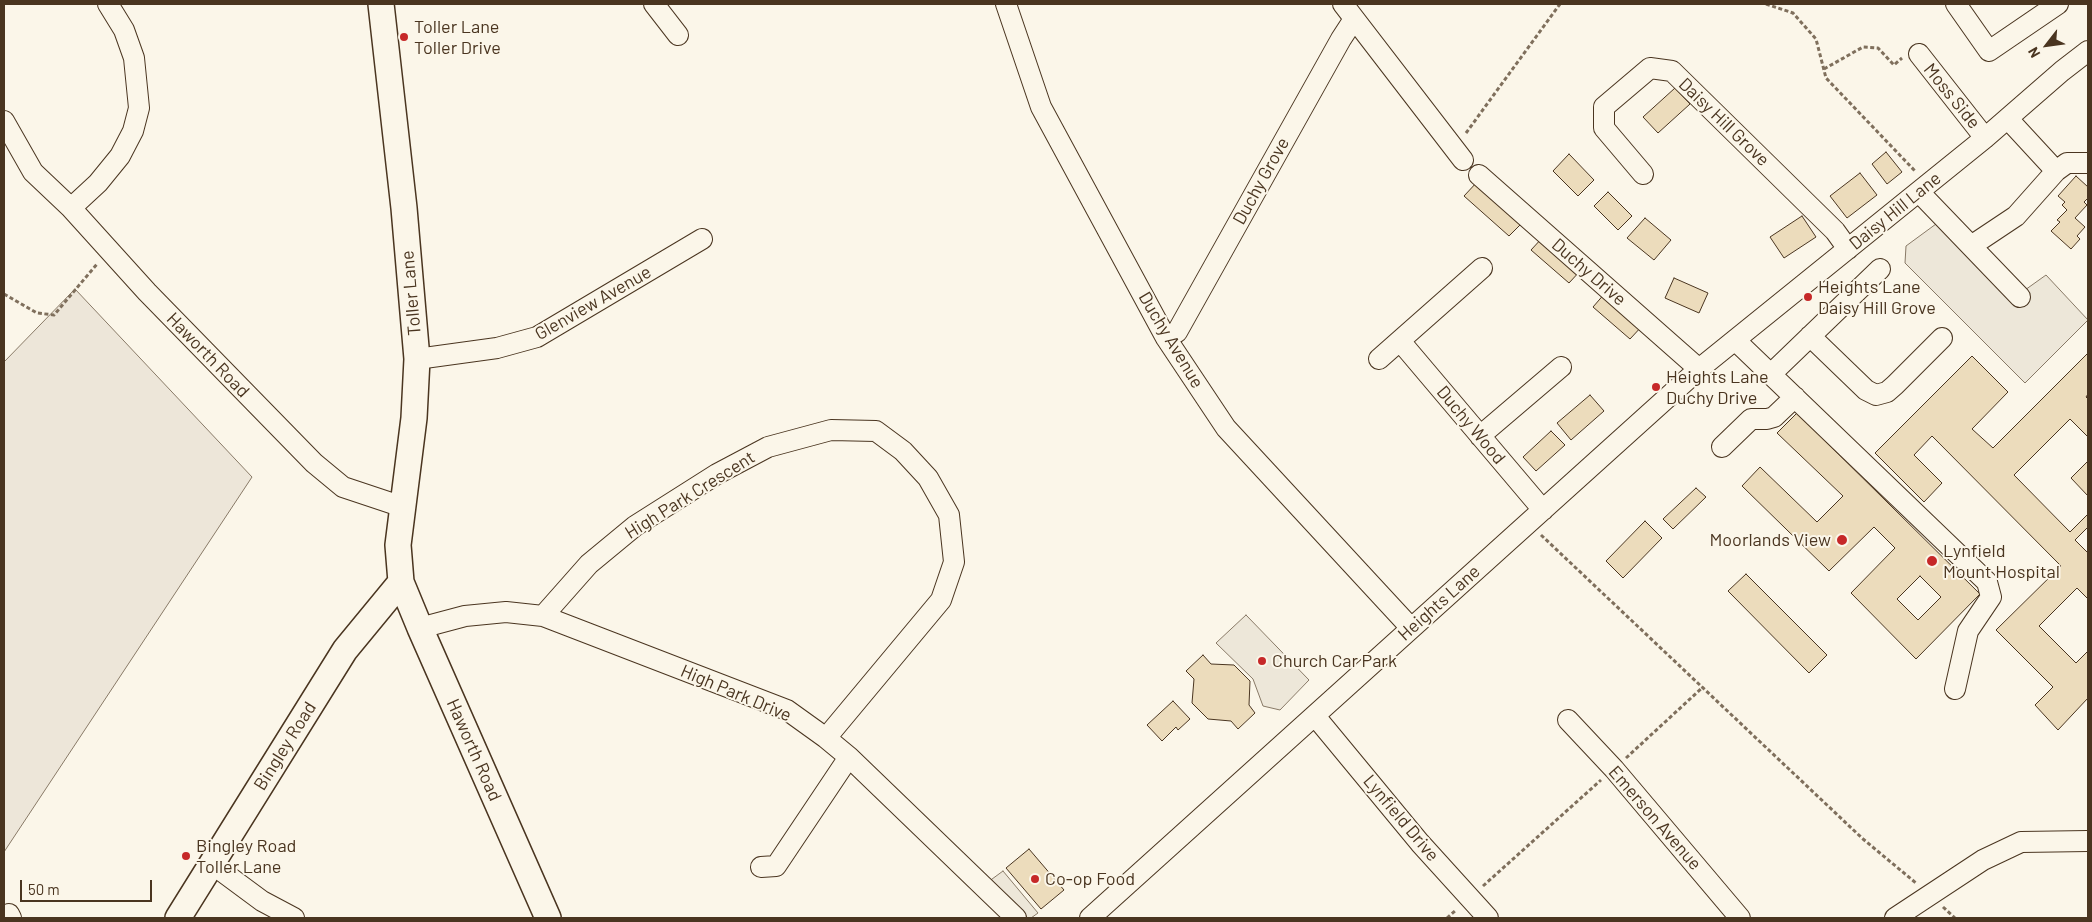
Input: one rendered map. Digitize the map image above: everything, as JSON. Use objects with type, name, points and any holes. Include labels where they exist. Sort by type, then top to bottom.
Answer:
[{"type":"main road","name":"Toller Lane","points":[[381,4],[404,208],[417,359],[414,418],[398,545],[401,582]]},
{"type":"main road","name":"Haworth Road","points":[[401,582],[548,918]]},
{"type":"main road","name":"Bingley Road","points":[[178,918],[345,650],[401,582]]},
{"type":"street","points":[[71,208],[98,183],[120,156],[133,131],[139,108],[134,58],[124,30],[108,4]]},
{"type":"street","points":[[654,4],[678,35]]},
{"type":"street","name":"Duchy Avenue","points":[[1006,4],[1041,106],[1166,338],[1226,428],[1411,628]]},
{"type":"street","points":[[1956,4],[1989,51],[2058,4]]},
{"type":"street","points":[[1353,10],[1459,154]]},
{"type":"street","name":"Duchy Grove","points":[[1166,338],[1177,332],[1341,39],[1353,10]]},
{"type":"street","name":"Daisy Hill Lane","points":[[1699,369],[1985,138],[2088,51]]},
{"type":"street","name":"Moss Side","points":[[1919,54],[1985,138]]},
{"type":"street","name":"Daisy Hill Grove","points":[[1643,174],[1604,128],[1604,107],[1650,68],[1672,71],[1835,231],[1848,249]]},
{"type":"street","points":[[2008,119],[2056,171]]},
{"type":"street","name":"Haworth Road","points":[[4,121],[33,172],[71,208],[147,292],[314,463],[343,487],[403,508]]},
{"type":"street","points":[[1971,246],[2016,216],[2056,171],[2067,163],[2088,163]]},
{"type":"street","name":"Duchy Drive","points":[[1479,175],[1699,369]]},
{"type":"street","points":[[1923,188],[1971,246],[2020,297]]},
{"type":"street","name":"Glenview Avenue","points":[[417,359],[498,348],[537,338],[702,239]]},
{"type":"street","points":[[1379,359],[1482,268]]},
{"type":"street","points":[[1771,374],[1880,269]]},
{"type":"street","points":[[1810,336],[1866,390],[1876,395],[1887,392],[1896,385],[1942,338]]},
{"type":"street","points":[[1735,340],[1987,582],[1991,597],[1968,631],[1955,689]]},
{"type":"street","name":"Duchy Wood","points":[[1400,341],[1480,436],[1535,516]]},
{"type":"street","points":[[1480,436],[1561,367]]},
{"type":"street","name":"Heights Lane","points":[[1090,918],[1699,369]]},
{"type":"street","points":[[1722,447],[1752,420],[1774,417],[1795,397]]},
{"type":"street","name":"High Park Crescent","points":[[543,616],[588,564],[634,526],[716,474],[768,447],[830,430],[876,431],[903,451],[928,478],[949,514],[954,562],[941,600],[826,738]]},
{"type":"street","name":"High Park Drive","points":[[420,628],[465,616],[506,612],[543,616],[787,710],[826,738],[848,757],[1016,918]]},
{"type":"street","name":"Lynfield Drive","points":[[1315,716],[1420,843],[1488,918]]},
{"type":"street","name":"Emerson Avenue","points":[[1568,720],[1614,769],[1740,918]]},
{"type":"street","points":[[761,867],[776,866],[848,757]]},
{"type":"street","points":[[1895,918],[1982,860],[2021,842],[2088,841]]},
{"type":"street","points":[[212,864],[262,901],[294,918]]},
{"type":"path","points":[[1459,154],[1560,4]]},
{"type":"path","points":[[1766,4],[1794,12],[1816,39],[1826,78],[1923,188]]},
{"type":"path","points":[[1824,69],[1863,46],[1878,48],[1894,64],[1909,53],[1919,54]]},
{"type":"path","points":[[4,294],[38,313],[54,315],[109,250]]},
{"type":"path","points":[[1535,516],[1703,687],[1863,839],[1955,918]]},
{"type":"path","points":[[1470,898],[1703,687]]},
{"type":"shaded area","points":[[1936,224],[2025,290],[2046,275],[2088,320],[2025,383],[1905,263],[1906,246]]},
{"type":"shaded area","points":[[75,289],[252,477],[4,852],[4,362]]},
{"type":"shaded area","name":"Church Car Park","points":[[1246,615],[1309,680],[1280,710],[1263,706],[1253,679],[1216,643]]},
{"type":"shaded area","points":[[1003,871],[1038,913],[1031,918],[1025,918],[988,882]]},
{"type":"building","points":[[1675,88],[1690,104],[1658,133],[1643,117]]},
{"type":"building","points":[[1886,152],[1902,172],[1887,184],[1872,164]]},
{"type":"building","points":[[1569,154],[1594,180],[1578,196],[1553,171]]},
{"type":"building","points":[[1860,173],[1877,195],[1847,218],[1830,196]]},
{"type":"building","points":[[2076,176],[2088,187],[2088,198],[2084,202],[2087,205],[2075,218],[2085,227],[2077,236],[2080,239],[2071,249],[2051,231],[2060,222],[2057,220],[2067,210],[2062,205],[2065,202],[2058,196]]},
{"type":"building","points":[[1478,181],[1523,222],[1509,236],[1464,196]]},
{"type":"building","points":[[1608,192],[1632,216],[1618,230],[1594,206]]},
{"type":"building","points":[[1802,216],[1816,237],[1784,258],[1770,237]]},
{"type":"building","points":[[1645,218],[1671,240],[1654,260],[1627,238]]},
{"type":"building","points":[[1543,237],[1581,270],[1569,283],[1531,250]]},
{"type":"building","points":[[1674,278],[1708,293],[1699,313],[1665,298]]},
{"type":"building","points":[[1606,292],[1643,325],[1630,339],[1593,307]]},
{"type":"building","points":[[2088,353],[2088,394],[2086,397],[2088,399],[2088,437],[2070,419],[2014,475],[2070,532],[2088,514],[2088,527],[2075,540],[2088,553],[2088,599],[2077,588],[2039,626],[2076,663],[2088,651],[2088,698],[2058,730],[2035,705],[2053,687],[1996,630],[2061,566],[1932,436],[1914,455],[1942,483],[1924,502],[1875,453],[1972,356],[2008,392],[1972,429],[1993,448]]},
{"type":"building","points":[[1590,395],[1604,411],[1571,440],[1557,423]]},
{"type":"building","points":[[1797,413],[1980,594],[1916,659],[1851,593],[1895,548],[1874,527],[1829,571],[1742,486],[1760,467],[1817,522],[1843,496],[1777,433]],"holes":[[[1920,576],[1941,597],[1918,620],[1897,599]]]},
{"type":"building","points":[[1551,431],[1565,445],[1536,471],[1523,457]]},
{"type":"building","points":[[2088,461],[2088,496],[2071,478]]},
{"type":"building","points":[[1696,488],[1706,497],[1673,529],[1663,519]]},
{"type":"building","points":[[1645,521],[1662,538],[1623,578],[1606,561]]},
{"type":"building","points":[[1746,574],[1827,655],[1809,673],[1728,591]]},
{"type":"building","points":[[1203,655],[1211,664],[1234,665],[1250,681],[1249,705],[1255,713],[1238,729],[1231,721],[1208,719],[1192,703],[1194,679],[1186,671]]},
{"type":"building","points":[[1173,701],[1190,719],[1178,730],[1176,727],[1162,741],[1147,725]]},
{"type":"building","name":"Co-op Food","points":[[1029,849],[1064,890],[1041,909],[1006,868]]},
{"type":"place","name":"Toller Lane Toller Drive","points":[[404,37]]},
{"type":"place","name":"Heights Lane Daisy Hill Grove","points":[[1808,297]]},
{"type":"place","name":"Heights Lane Duchy Drive","points":[[1656,387]]},
{"type":"place","name":"Moorlands View","points":[[1842,540]]},
{"type":"place","name":"Lynfield Mount Hospital","points":[[1932,561]]},
{"type":"place","name":"Church Car Park","points":[[1262,661]]},
{"type":"place","name":"Bingley Road Toller Lane","points":[[186,856]]},
{"type":"place","name":"Co-op Food","points":[[1035,879]]}]
